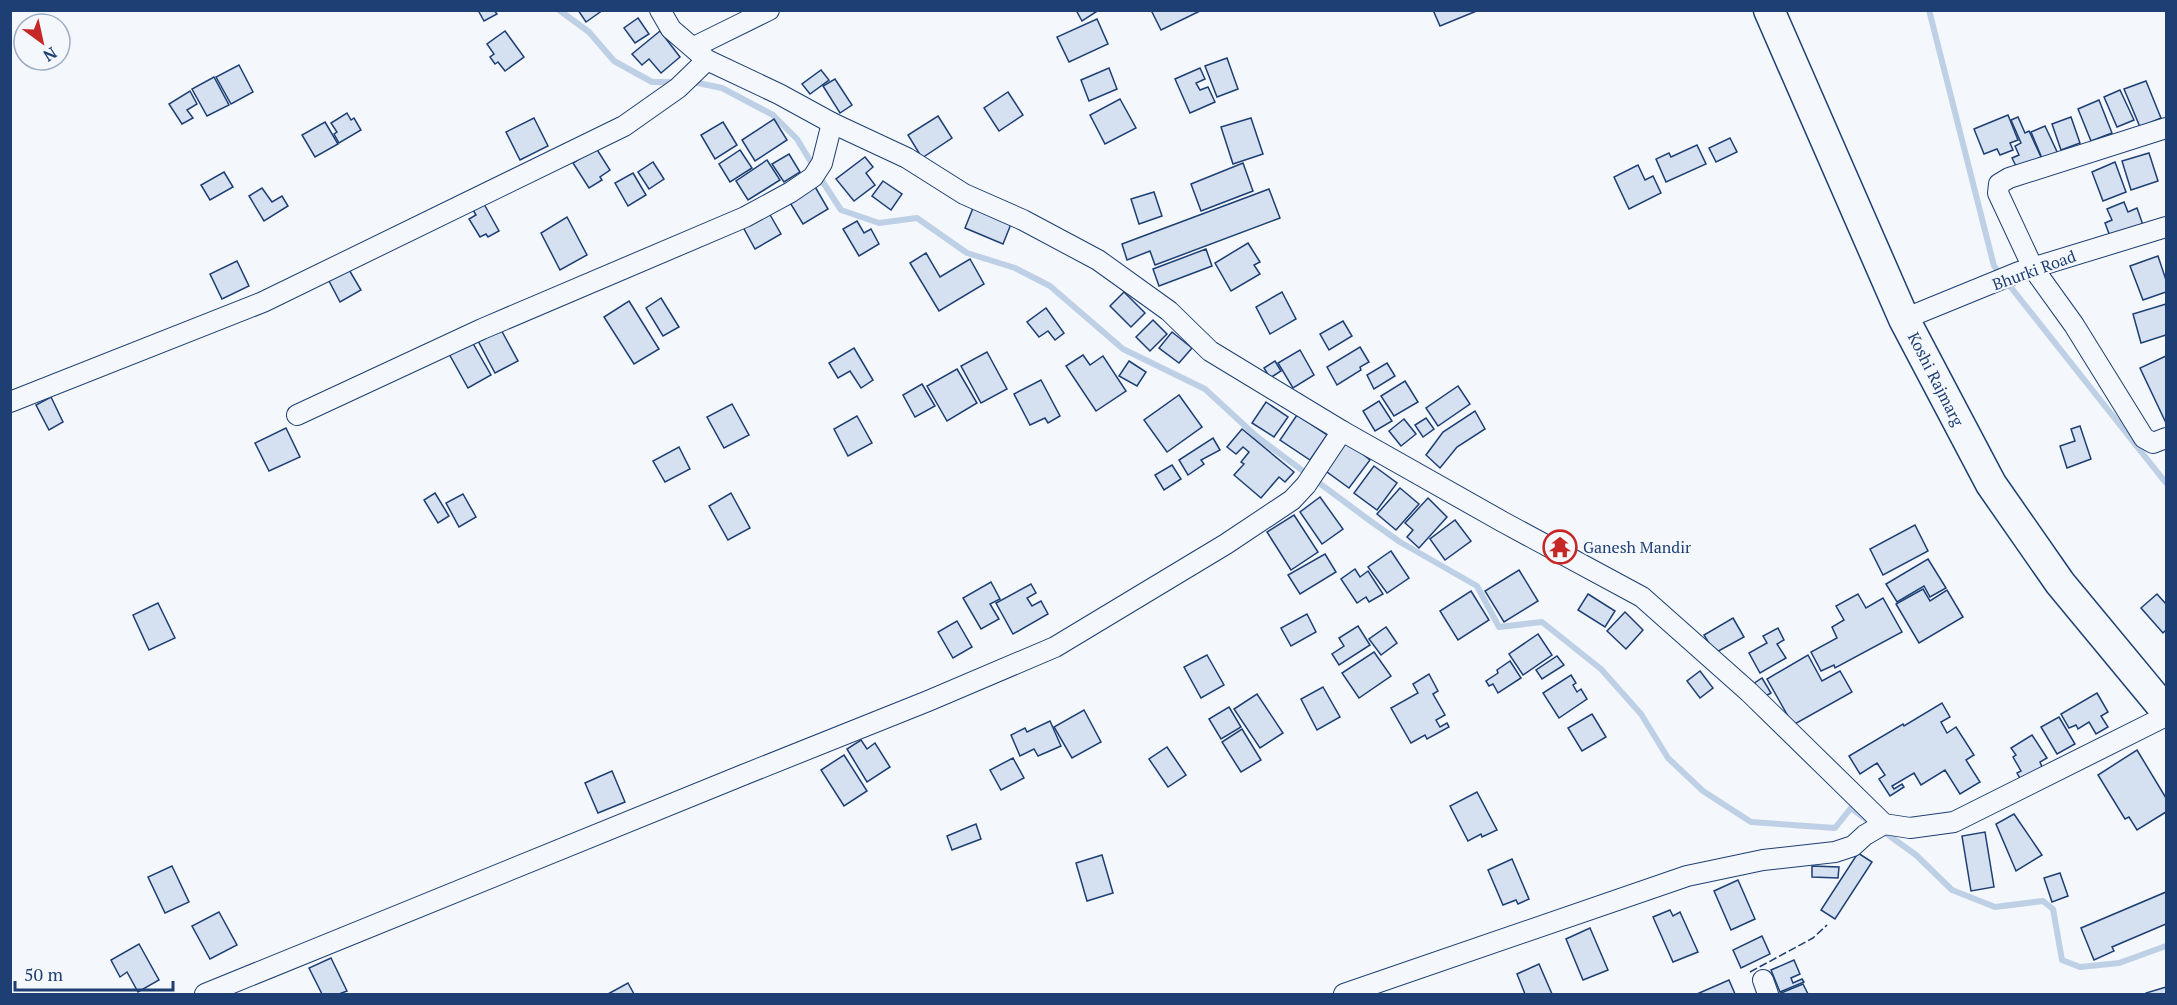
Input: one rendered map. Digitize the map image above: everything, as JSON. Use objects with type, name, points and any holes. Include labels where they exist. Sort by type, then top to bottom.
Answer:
[{"type":"main road","name":"Koshi Rajmarg","points":[[1769,10],[1905,319],[1991,484],[2060,583],[2166,711]]},
{"type":"street","points":[[660,10],[672,29],[700,54],[832,123],[908,158],[964,194],[1023,220],[1098,260],[1169,311],[1210,351],[1342,431],[1642,597],[1749,692],[1876,828]]},
{"type":"street","points":[[10,402],[263,302],[624,126],[685,82],[700,54],[769,10]]},
{"type":"street","points":[[297,415],[482,328],[745,217],[791,192],[817,170],[832,123]]},
{"type":"street","points":[[2166,128],[2009,178],[1999,184],[1998,193],[2026,270],[2074,325],[2144,438],[2152,443],[2166,438]]},
{"type":"street","name":"Bhurki Road","points":[[1905,319],[2026,270],[2166,227]]},
{"type":"street","points":[[205,994],[928,701],[1055,647],[1227,544],[1292,500],[1306,485],[1342,431]]},
{"type":"street","points":[[1344,994],[1687,876],[1763,860],[1835,852],[1853,846],[1876,828],[1910,828],[1954,822],[2166,716]]},
{"type":"building","points":[[478,10],[494,10],[497,14],[484,21]]},
{"type":"building","points":[[578,10],[603,10],[586,22]]},
{"type":"building","points":[[1076,10],[1099,10],[1082,21]]},
{"type":"building","points":[[1151,10],[1202,10],[1161,30]]},
{"type":"building","points":[[1433,10],[1479,10],[1440,26]]},
{"type":"building","points":[[638,18],[649,34],[635,43],[624,28]]},
{"type":"building","points":[[1097,19],[1108,44],[1069,62],[1057,37]]},
{"type":"building","points":[[505,31],[524,57],[505,71],[498,62],[495,64],[490,57],[494,54],[487,44]]},
{"type":"building","points":[[660,31],[680,57],[661,73],[649,59],[642,65],[632,54]]},
{"type":"building","points":[[1227,58],[1238,89],[1217,97],[1205,66]]},
{"type":"building","points":[[239,65],[253,92],[231,104],[216,77]]},
{"type":"building","points":[[1109,68],[1117,89],[1089,101],[1081,80]]},
{"type":"building","points":[[1200,68],[1205,79],[1196,83],[1200,90],[1208,87],[1215,102],[1190,113],[1175,79]]},
{"type":"building","points":[[821,70],[829,80],[810,94],[802,84]]},
{"type":"building","points":[[214,77],[229,105],[207,116],[192,89]]},
{"type":"building","points":[[835,79],[852,105],[840,113],[823,86]]},
{"type":"building","points":[[2146,81],[2161,118],[2140,127],[2124,89]]},
{"type":"building","points":[[2120,90],[2134,120],[2117,127],[2104,97]]},
{"type":"building","points":[[190,91],[197,104],[187,110],[193,118],[182,124],[169,104]]},
{"type":"building","points":[[1008,92],[1023,115],[999,131],[984,108]]},
{"type":"building","points":[[1120,99],[1136,128],[1105,144],[1090,115]]},
{"type":"building","points":[[2099,100],[2112,133],[2091,141],[2078,109]]},
{"type":"building","points":[[347,113],[351,120],[354,118],[361,130],[339,143],[334,134],[337,132],[331,123]]},
{"type":"building","points":[[2008,115],[2018,140],[2010,143],[2013,150],[2000,155],[1997,149],[1984,154],[1974,129]]},
{"type":"building","points":[[938,116],[952,138],[922,158],[908,135]]},
{"type":"building","points":[[2018,117],[2025,133],[2029,131],[2041,157],[2017,168],[2012,158],[2019,155],[2015,146],[2021,143],[2011,120]]},
{"type":"building","points":[[2071,117],[2080,143],[2061,150],[2052,124]]},
{"type":"building","points":[[534,118],[548,146],[520,160],[506,132]]},
{"type":"building","points":[[1251,118],[1263,154],[1233,164],[1221,127]]},
{"type":"building","points":[[774,119],[787,140],[755,161],[742,140]]},
{"type":"building","points":[[325,122],[338,144],[315,157],[302,135]]},
{"type":"building","points":[[723,122],[737,145],[715,159],[701,135]]},
{"type":"building","points":[[2045,126],[2059,156],[2044,163],[2031,132]]},
{"type":"building","points":[[1730,138],[1737,152],[1716,162],[1709,148]]},
{"type":"building","points":[[1697,145],[1706,164],[1666,182],[1656,159],[1669,153],[1671,157]]},
{"type":"building","points":[[596,148],[610,170],[600,177],[602,180],[589,188],[573,163]]},
{"type":"building","points":[[740,150],[752,168],[730,182],[719,164]]},
{"type":"building","points":[[2149,153],[2158,181],[2131,190],[2122,161]]},
{"type":"building","points":[[789,154],[800,172],[784,182],[772,164]]},
{"type":"building","points":[[865,157],[873,167],[866,173],[875,185],[854,201],[836,179]]},
{"type":"building","points":[[767,160],[780,180],[748,200],[736,181]]},
{"type":"building","points":[[653,162],[664,179],[649,189],[638,172]]},
{"type":"building","points":[[2115,162],[2126,192],[2103,201],[2092,172]]},
{"type":"building","points":[[1243,163],[1253,191],[1201,211],[1191,184]]},
{"type":"building","points":[[1638,165],[1645,180],[1653,176],[1661,193],[1629,209],[1614,177]]},
{"type":"building","points":[[224,172],[233,187],[210,200],[201,185]]},
{"type":"building","points":[[633,173],[646,195],[628,206],[615,183]]},
{"type":"building","points":[[883,181],[902,194],[891,210],[872,196]]},
{"type":"building","points":[[814,185],[828,209],[803,224],[789,201]]},
{"type":"building","points":[[262,188],[272,202],[282,196],[288,206],[264,221],[249,196]]},
{"type":"building","points":[[1269,189],[1280,218],[1155,265],[1150,251],[1127,260],[1122,244]]},
{"type":"building","points":[[1154,192],[1162,216],[1139,224],[1131,199]]},
{"type":"building","points":[[2124,202],[2128,212],[2137,208],[2143,225],[2111,239],[2105,223],[2112,220],[2107,209]]},
{"type":"building","points":[[484,204],[499,231],[488,237],[486,234],[480,237],[469,219],[476,215],[473,210]]},
{"type":"building","points":[[973,208],[1011,224],[1003,244],[965,228]]},
{"type":"building","points":[[769,213],[781,234],[755,249],[743,227]]},
{"type":"building","points":[[567,217],[587,255],[560,270],[541,233]]},
{"type":"building","points":[[857,221],[864,233],[871,229],[879,244],[859,256],[843,229]]},
{"type":"building","points":[[1248,243],[1260,262],[1254,265],[1260,274],[1231,291],[1215,263]]},
{"type":"building","points":[[1206,249],[1212,266],[1159,286],[1153,269]]},
{"type":"building","points":[[926,253],[940,277],[970,259],[984,284],[939,311],[910,263]]},
{"type":"building","points":[[2158,256],[2166,280],[2166,292],[2143,300],[2130,266]]},
{"type":"building","points":[[237,261],[249,286],[222,299],[210,274]]},
{"type":"building","points":[[348,268],[361,290],[340,302],[328,279]]},
{"type":"building","points":[[1124,292],[1145,313],[1131,327],[1110,306]]},
{"type":"building","points":[[1282,292],[1296,319],[1270,334],[1256,307]]},
{"type":"building","points":[[661,298],[679,327],[663,336],[646,308]]},
{"type":"building","points":[[629,301],[659,349],[634,364],[604,317]]},
{"type":"building","points":[[2166,304],[2166,335],[2141,343],[2133,314]]},
{"type":"building","points":[[1046,308],[1064,333],[1055,340],[1048,331],[1039,337],[1027,322]]},
{"type":"building","points":[[1153,320],[1167,334],[1150,351],[1136,337]]},
{"type":"building","points":[[1343,321],[1352,336],[1329,350],[1320,334]]},
{"type":"building","points":[[499,326],[518,361],[495,373],[476,337]]},
{"type":"building","points":[[1172,332],[1192,348],[1179,363],[1159,348]]},
{"type":"building","points":[[471,340],[491,375],[468,388],[448,352]]},
{"type":"building","points":[[1360,347],[1369,362],[1360,367],[1361,370],[1337,385],[1327,367]]},
{"type":"building","points":[[854,348],[873,380],[861,388],[850,371],[838,378],[829,363]]},
{"type":"building","points":[[1300,350],[1314,375],[1293,388],[1278,363]]},
{"type":"building","points":[[987,352],[1007,389],[981,403],[961,366]]},
{"type":"building","points":[[1083,355],[1090,365],[1103,356],[1126,391],[1096,411],[1066,366]]},
{"type":"building","points":[[2166,356],[2166,423],[2140,368]]},
{"type":"building","points":[[1129,361],[1146,372],[1137,386],[1119,376]]},
{"type":"building","points":[[1275,361],[1281,371],[1270,378],[1264,368]]},
{"type":"building","points":[[1387,363],[1395,376],[1374,389],[1367,375]]},
{"type":"building","points":[[957,369],[977,403],[947,421],[927,386]]},
{"type":"building","points":[[1041,380],[1060,416],[1048,423],[1045,418],[1030,425],[1014,394]]},
{"type":"building","points":[[1405,381],[1418,402],[1394,416],[1381,396]]},
{"type":"building","points":[[922,384],[935,406],[915,417],[903,395]]},
{"type":"building","points":[[1458,386],[1470,404],[1438,426],[1426,408]]},
{"type":"building","points":[[1179,395],[1202,427],[1167,452],[1144,420]]},
{"type":"building","points":[[51,397],[63,422],[49,430],[36,405]]},
{"type":"building","points":[[1379,401],[1392,421],[1375,431],[1363,411]]},
{"type":"building","points":[[1266,402],[1288,417],[1274,437],[1252,423]]},
{"type":"building","points":[[732,404],[749,435],[724,448],[707,417]]},
{"type":"building","points":[[1475,411],[1485,429],[1457,447],[1440,468],[1426,455],[1443,432]]},
{"type":"building","points":[[1297,415],[1327,435],[1310,460],[1280,440]]},
{"type":"building","points":[[857,416],[872,443],[848,456],[834,429]]},
{"type":"building","points":[[1426,418],[1434,429],[1423,437],[1415,425]]},
{"type":"building","points":[[1404,419],[1416,434],[1401,446],[1389,431]]},
{"type":"building","points":[[2080,426],[2091,459],[2067,468],[2060,446],[2075,441],[2071,429]]},
{"type":"building","points":[[286,428],[300,457],[269,471],[255,443]]},
{"type":"building","points":[[1242,429],[1294,472],[1285,482],[1279,477],[1261,498],[1234,475],[1244,464],[1241,462],[1249,452],[1243,447],[1236,454],[1227,447]]},
{"type":"building","points":[[1213,438],[1220,450],[1201,460],[1204,464],[1188,475],[1179,460]]},
{"type":"building","points":[[1345,440],[1370,460],[1349,488],[1323,469]]},
{"type":"building","points":[[679,447],[690,469],[665,482],[653,461]]},
{"type":"building","points":[[1172,465],[1181,479],[1164,490],[1155,475]]},
{"type":"building","points":[[1374,466],[1397,483],[1377,510],[1354,493]]},
{"type":"building","points":[[1400,488],[1419,504],[1396,530],[1377,514]]},
{"type":"building","points":[[435,493],[449,516],[438,523],[424,500]]},
{"type":"building","points":[[731,493],[750,528],[728,540],[709,506]]},
{"type":"building","points":[[463,494],[476,517],[459,527],[446,503]]},
{"type":"building","points":[[1320,497],[1343,529],[1322,544],[1300,512]]},
{"type":"building","points":[[1428,498],[1447,517],[1419,548],[1407,537],[1413,530],[1405,523]]},
{"type":"building","points":[[1294,515],[1318,552],[1291,570],[1267,532]]},
{"type":"building","points":[[1455,520],[1471,541],[1445,560],[1430,539]]},
{"type":"building","points":[[1915,525],[1928,551],[1883,575],[1870,549]]},
{"type":"building","points":[[1391,551],[1409,578],[1387,593],[1368,567]]},
{"type":"building","points":[[1325,554],[1336,572],[1300,594],[1288,575]]},
{"type":"building","points":[[1928,559],[1946,588],[1930,597],[1924,586],[1897,602],[1886,584]]},
{"type":"building","points":[[1355,569],[1360,577],[1368,571],[1383,594],[1369,602],[1366,597],[1357,603],[1341,579]]},
{"type":"building","points":[[1519,570],[1538,601],[1504,622],[1485,591]]},
{"type":"building","points":[[991,582],[1000,599],[990,604],[999,619],[981,629],[963,598]]},
{"type":"building","points":[[1031,584],[1036,593],[1027,598],[1032,606],[1041,601],[1048,614],[1013,634],[996,603]]},
{"type":"building","points":[[1923,589],[1930,601],[1947,590],[1963,617],[1919,643],[1896,604]]},
{"type":"building","points":[[1471,591],[1489,620],[1458,640],[1440,611]]},
{"type":"building","points":[[1588,594],[1615,611],[1605,627],[1578,610]]},
{"type":"building","points":[[1858,594],[1866,608],[1883,598],[1902,632],[1835,668],[1834,665],[1821,671],[1811,652],[1837,638],[1832,627],[1844,620],[1836,606]]},
{"type":"building","points":[[2157,594],[2166,604],[2166,630],[2163,633],[2141,608]]},
{"type":"building","points":[[158,603],[175,638],[149,650],[133,615]]},
{"type":"building","points":[[1625,612],[1643,630],[1626,649],[1607,631]]},
{"type":"building","points":[[1307,614],[1316,632],[1291,646],[1281,628]]},
{"type":"building","points":[[1733,618],[1744,637],[1715,653],[1704,635]]},
{"type":"building","points":[[957,621],[972,647],[953,658],[938,632]]},
{"type":"building","points":[[1358,626],[1370,645],[1339,665],[1332,654],[1344,646],[1339,638]]},
{"type":"building","points":[[1386,627],[1397,643],[1381,655],[1369,639]]},
{"type":"building","points":[[1778,628],[1784,640],[1777,644],[1786,658],[1760,673],[1749,653],[1767,643],[1763,636]]},
{"type":"building","points":[[1538,634],[1552,655],[1523,675],[1509,654]]},
{"type":"building","points":[[1374,652],[1391,676],[1359,698],[1342,673]]},
{"type":"building","points":[[1207,655],[1224,685],[1201,698],[1184,667]]},
{"type":"building","points":[[1808,655],[1822,681],[1840,671],[1852,692],[1793,725],[1767,679]]},
{"type":"building","points":[[1557,656],[1564,665],[1542,679],[1536,670]]},
{"type":"building","points":[[1510,661],[1521,678],[1498,693],[1493,684],[1489,686],[1486,681]]},
{"type":"building","points":[[1700,671],[1713,688],[1700,698],[1687,681]]},
{"type":"building","points":[[1429,674],[1438,691],[1433,694],[1445,715],[1436,720],[1440,727],[1447,723],[1449,727],[1427,739],[1425,735],[1411,743],[1391,708],[1418,693],[1413,684]]},
{"type":"building","points":[[1571,675],[1576,683],[1573,685],[1577,692],[1581,689],[1587,699],[1559,718],[1543,693]]},
{"type":"building","points":[[1762,678],[1771,693],[1759,700],[1750,686]]},
{"type":"building","points":[[1323,687],[1340,717],[1317,730],[1301,699]]},
{"type":"building","points":[[2097,693],[2108,712],[2101,716],[2108,727],[2096,734],[2089,722],[2078,729],[2076,725],[2069,728],[2061,714]]},
{"type":"building","points":[[1257,694],[1283,733],[1260,748],[1234,709]]},
{"type":"building","points":[[1942,703],[1950,717],[1941,722],[1947,733],[1956,727],[1974,755],[1966,760],[1980,782],[1960,794],[1945,770],[1921,785],[1914,773],[1892,786],[1894,789],[1902,784],[1904,787],[1890,796],[1879,779],[1885,775],[1877,763],[1860,774],[1849,756]]},
{"type":"building","points":[[1229,707],[1241,727],[1221,739],[1209,719]]},
{"type":"building","points":[[1084,710],[1101,742],[1072,758],[1054,727]]},
{"type":"building","points":[[1592,714],[1606,737],[1582,751],[1568,728]]},
{"type":"building","points":[[2059,717],[2075,744],[2057,754],[2041,727]]},
{"type":"building","points":[[1050,721],[1061,746],[1038,756],[1034,749],[1020,756],[1011,735],[1025,728],[1027,732]]},
{"type":"building","points":[[1242,729],[1261,760],[1241,772],[1222,742]]},
{"type":"building","points":[[2032,735],[2047,758],[2040,762],[2042,767],[2021,780],[2017,773],[2021,771],[2013,757],[2016,755],[2011,748]]},
{"type":"building","points":[[861,740],[867,749],[875,743],[890,767],[867,782],[847,749]]},
{"type":"building","points":[[1167,747],[1186,775],[1168,787],[1149,759]]},
{"type":"building","points":[[2137,750],[2166,798],[2166,812],[2137,830],[2129,817],[2125,819],[2098,775]]},
{"type":"building","points":[[844,755],[867,791],[844,806],[821,770]]},
{"type":"building","points":[[1013,758],[1024,778],[1001,790],[990,770]]},
{"type":"building","points":[[612,771],[625,802],[598,813],[585,783]]},
{"type":"building","points":[[1477,792],[1497,830],[1482,837],[1481,834],[1468,841],[1450,806]]},
{"type":"building","points":[[2014,814],[2042,855],[2016,871],[1996,824]]},
{"type":"building","points":[[976,824],[981,839],[952,850],[947,836]]},
{"type":"building","points":[[1985,832],[1994,887],[1971,891],[1962,836]]},
{"type":"building","points":[[1858,853],[1872,862],[1835,919],[1821,910]]},
{"type":"building","points":[[1102,855],[1113,893],[1087,901],[1076,863]]},
{"type":"building","points":[[1512,859],[1529,899],[1518,904],[1516,900],[1503,905],[1488,870]]},
{"type":"building","points":[[172,866],[189,902],[165,913],[148,877]]},
{"type":"building","points":[[1812,866],[1839,867],[1838,878],[1812,877]]},
{"type":"building","points":[[2060,873],[2068,896],[2052,902],[2044,878]]},
{"type":"building","points":[[1738,880],[1755,919],[1731,930],[1714,891]]},
{"type":"building","points":[[2166,892],[2166,924],[2112,947],[2114,951],[2094,960],[2081,928]]},
{"type":"building","points":[[1670,910],[1673,916],[1680,912],[1698,952],[1673,962],[1653,917]]},
{"type":"building","points":[[219,912],[237,945],[210,959],[192,926]]},
{"type":"building","points":[[1590,928],[1608,970],[1583,980],[1566,939]]},
{"type":"building","points":[[1762,936],[1770,954],[1741,968],[1733,950]]},
{"type":"building","points":[[139,944],[159,980],[138,992],[127,972],[120,977],[111,960]]},
{"type":"building","points":[[331,958],[347,991],[339,994],[322,994],[309,968]]},
{"type":"building","points":[[1794,960],[1800,974],[1791,978],[1793,983],[1802,979],[1804,982],[1780,992],[1771,970]]},
{"type":"building","points":[[1539,964],[1552,994],[1525,994],[1517,974]]},
{"type":"building","points":[[1729,980],[1735,994],[1697,994]]},
{"type":"building","points":[[628,983],[634,994],[608,994]]},
{"type":"building","points":[[1803,984],[1808,994],[1781,993]]},
{"type":"building","points":[[2166,987],[2166,994],[2146,994],[2146,993]]},
{"type":"waterway","points":[[559,10],[589,32],[614,61],[652,82],[676,82]]},
{"type":"waterway","points":[[1929,10],[1994,266],[2166,483]]},
{"type":"waterway","points":[[693,82],[722,88],[773,115],[797,139],[814,167]]},
{"type":"waterway","points":[[819,176],[841,210],[879,223],[917,218],[967,253],[1015,268],[1050,286],[1123,349],[1205,389],[1256,436],[1369,520],[1400,542],[1477,586],[1499,627],[1542,622],[1601,669],[1641,714],[1668,758],[1703,791],[1751,822],[1835,828],[1851,808],[1867,820]]},
{"type":"waterway","points":[[1880,829],[1916,855],[1952,890],[1995,907],[2043,901],[2053,909],[2062,960],[2080,967],[2119,963],[2166,946]]},
{"type":"fence","points":[[1750,972],[1813,938],[1827,925]]},
{"type":"place","name":"Ganesh Mandir","points":[[1560,547]]}]
